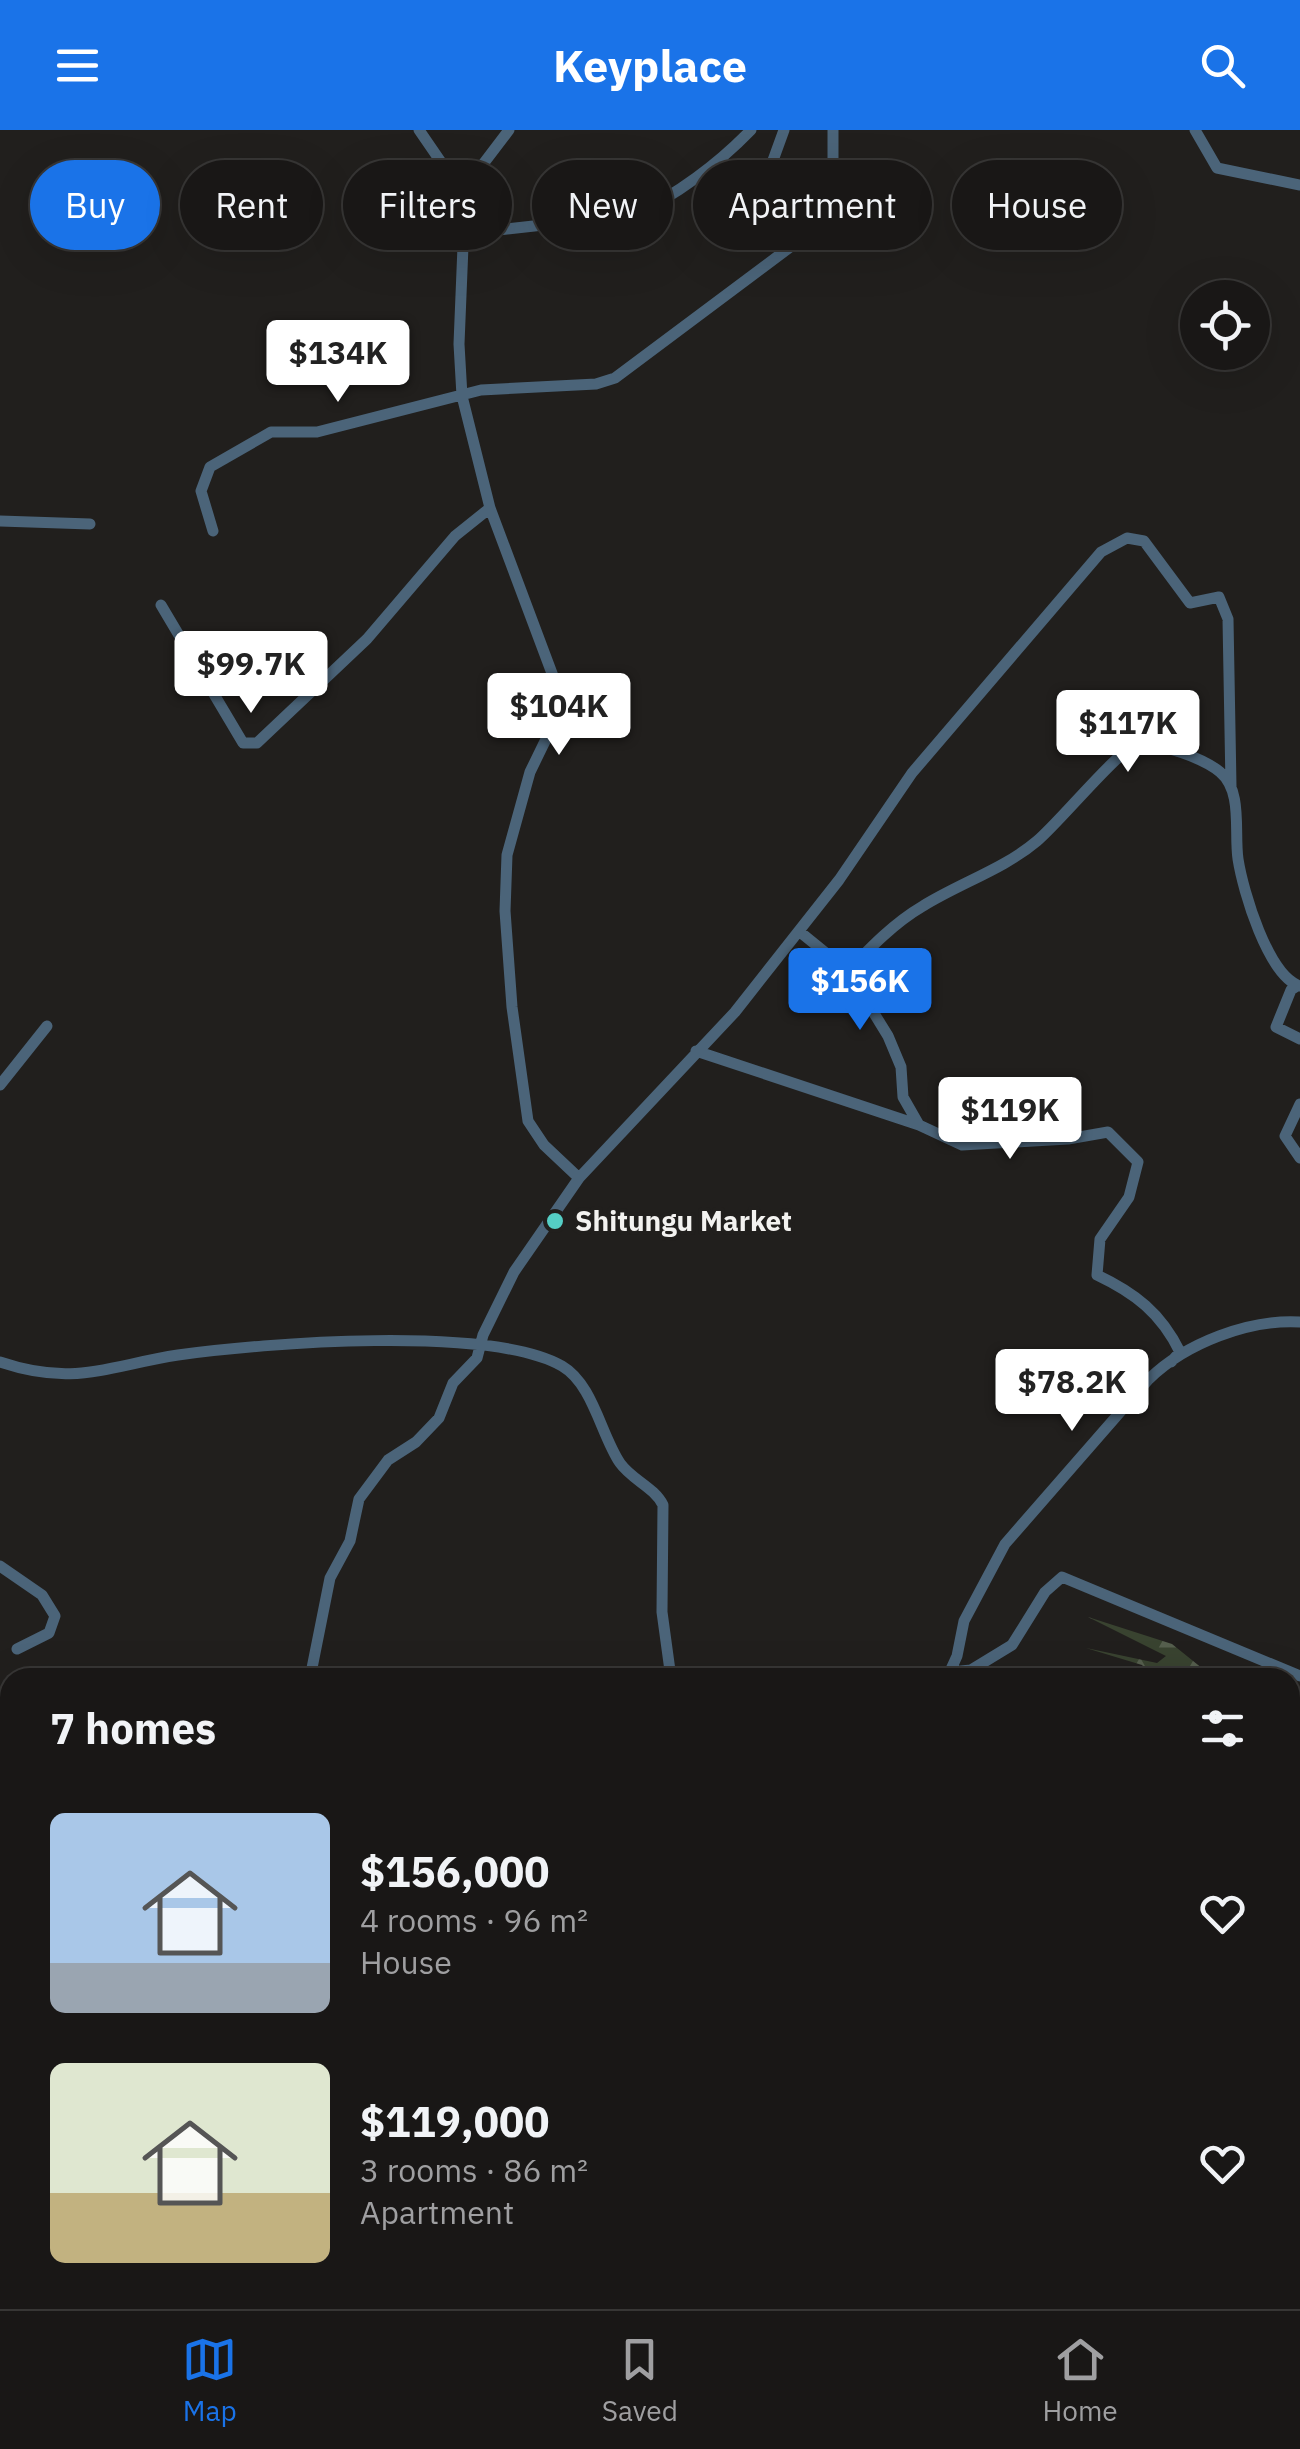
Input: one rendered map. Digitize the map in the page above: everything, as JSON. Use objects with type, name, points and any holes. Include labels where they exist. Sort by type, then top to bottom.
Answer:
[{"type":"street","points":[[419,130],[440,160]]},
{"type":"street","points":[[486,160],[509,130]]},
{"type":"street","points":[[512,228],[633,215],[655,206],[721,159],[751,130]]},
{"type":"street","points":[[773,160],[784,130]]},
{"type":"street","points":[[832,130],[832,160]]},
{"type":"street","points":[[1195,130],[1217,168],[1300,186]]},
{"type":"street","points":[[462,250],[462,396],[490,508],[552,676],[554,697],[548,732],[530,772],[507,854],[505,911],[518,1058],[534,1132],[579,1178]]},
{"type":"street","points":[[213,530],[200,491],[210,466],[271,432],[318,432],[481,390],[596,384],[615,378],[702,308],[789,250]]},
{"type":"street","points":[[160,605],[243,743],[257,743],[367,639],[456,536],[490,508]]},
{"type":"street","points":[[0,521],[90,524]]},
{"type":"street","points":[[312,1668],[330,1578],[350,1541],[360,1499],[388,1460],[416,1442],[439,1418],[453,1383],[477,1358],[514,1272],[579,1178],[800,932],[912,774],[1101,552],[1128,538],[1144,541],[1190,603],[1219,597],[1228,620],[1231,786],[1239,865],[1254,914],[1279,970],[1299,986],[1290,990],[1276,1027],[1300,1039]]},
{"type":"street","points":[[848,971],[896,924],[1034,844],[1084,798],[1131,743],[1156,744],[1219,770],[1231,786]]},
{"type":"street","points":[[800,932],[848,971],[896,1048],[903,1097],[919,1125]]},
{"type":"street","points":[[0,1085],[47,1026]]},
{"type":"street","points":[[696,1052],[919,1125],[968,1146],[1108,1132],[1138,1162],[1129,1197],[1100,1239],[1096,1275],[1132,1292],[1166,1325],[1180,1352],[1172,1362]]},
{"type":"street","points":[[1300,1104],[1285,1134],[1300,1158]]},
{"type":"street","points":[[951,1668],[964,1621],[1005,1544],[1149,1379],[1172,1362],[1253,1324],[1300,1322]]},
{"type":"street","points":[[0,1362],[38,1374],[98,1374],[176,1356],[385,1340],[480,1344],[564,1367],[577,1380],[620,1464],[662,1501],[662,1612],[669,1668]]},
{"type":"street","points":[[0,1566],[42,1594],[55,1616],[49,1633],[16,1648]]},
{"type":"street","points":[[974,1668],[1016,1642],[1045,1592],[1062,1578],[1281,1668]]},
{"type":"green space","points":[[1088,1617],[1172,1644],[1202,1668],[1145,1668],[1086,1648],[1157,1663],[1166,1656]]},
{"type":"place","name":"Shitungu Market","points":[[555,1221]]}]
